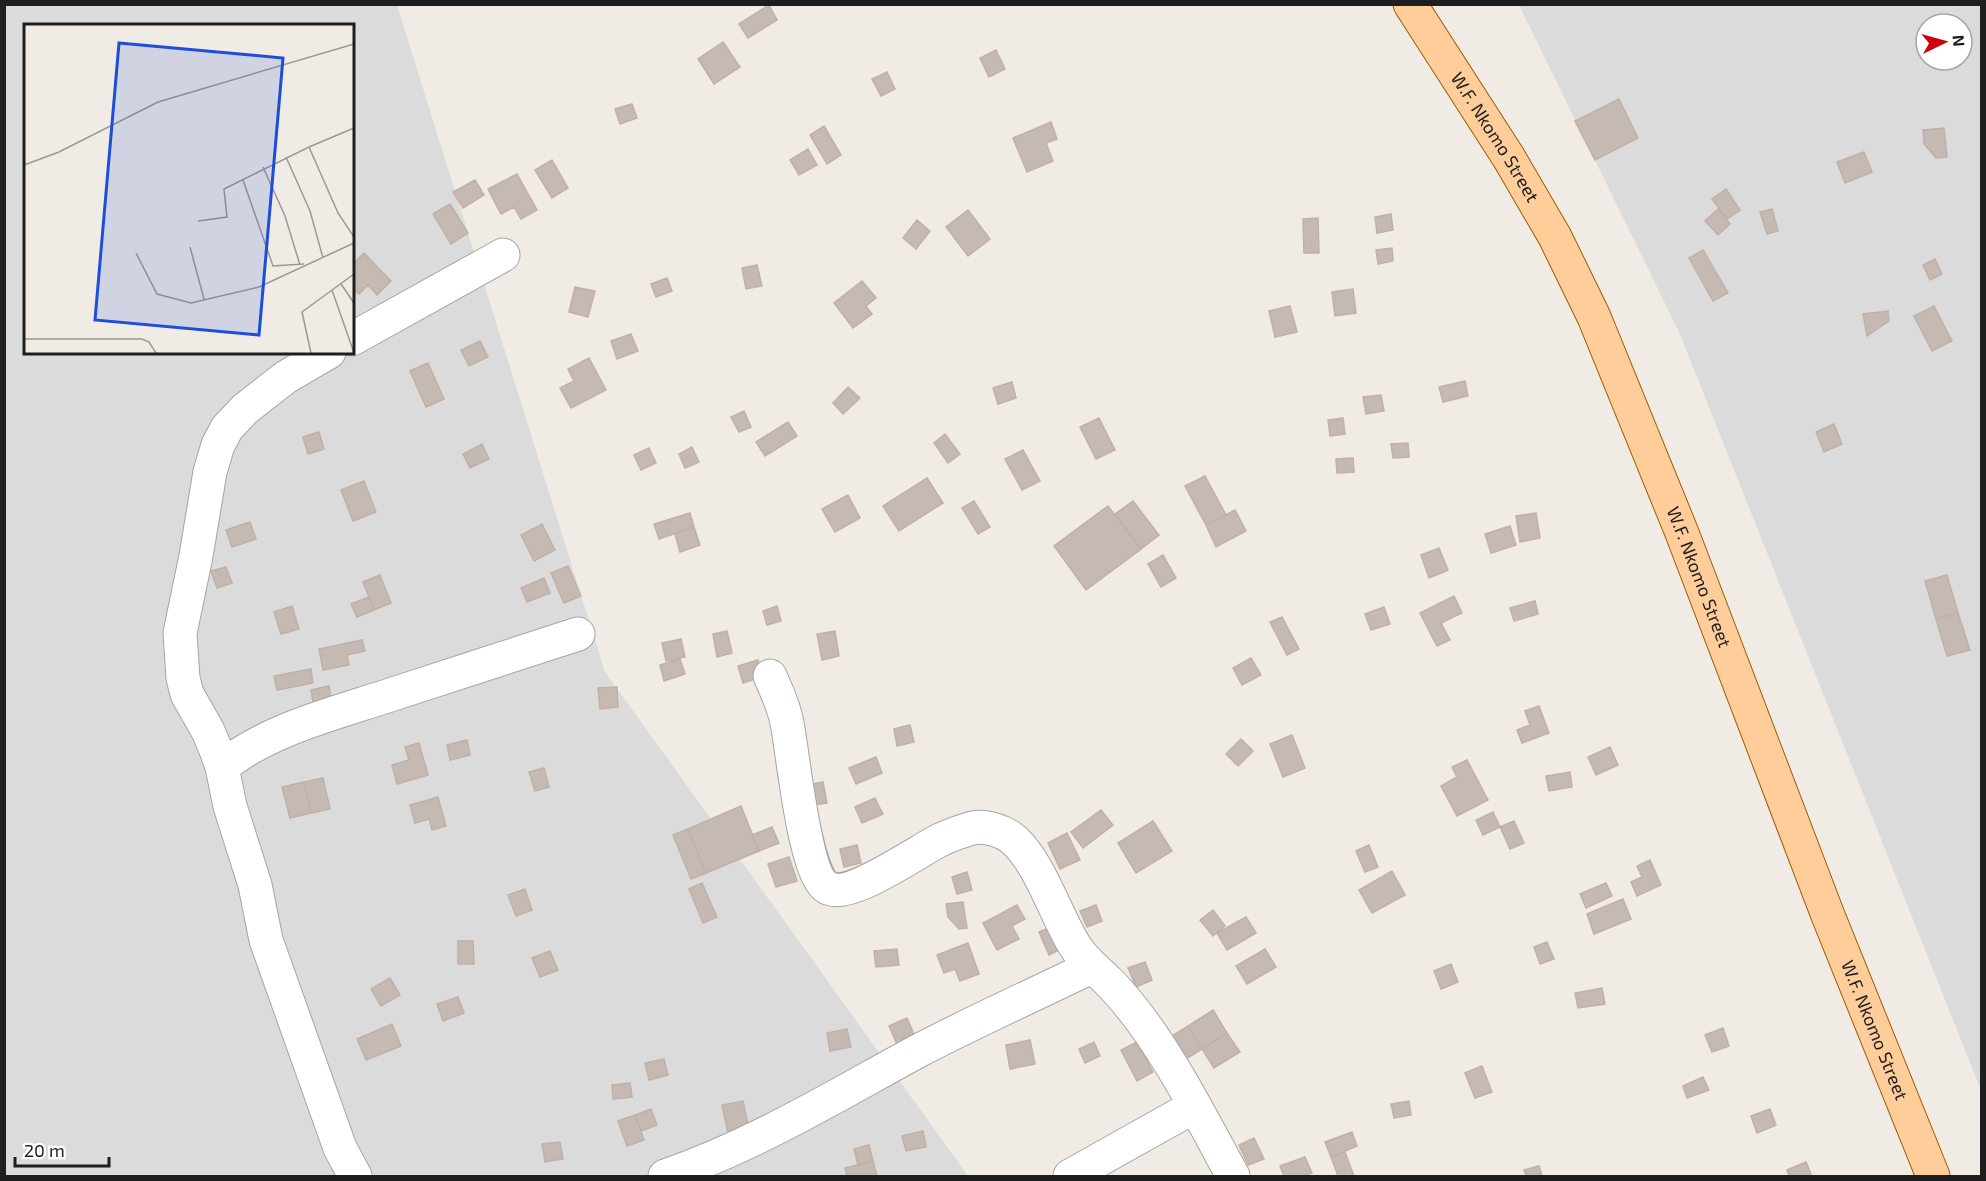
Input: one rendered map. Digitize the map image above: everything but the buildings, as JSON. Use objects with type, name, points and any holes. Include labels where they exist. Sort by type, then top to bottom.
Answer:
[{"type":"main road","name":"W.F. Nkomo Street","points":[[1410,4],[1515,167],[1555,237],[1594,317],[1682,533],[1822,902],[1933,1176]]},
{"type":"street","points":[[354,338],[503,255]]},
{"type":"street","points":[[326,354],[286,377],[245,409],[227,428],[218,445],[210,472],[180,633],[183,678],[187,694],[208,731],[222,767],[230,806],[255,885],[266,940],[340,1148],[355,1176]]},
{"type":"street","points":[[222,767],[245,750],[277,734],[578,634]]},
{"type":"street","points":[[770,676],[782,701],[810,855],[820,881],[827,888],[840,891],[873,879],[942,839],[974,827],[993,828],[1013,839],[1027,855],[1075,947],[1091,967],[1124,997],[1145,1025],[1195,1106],[1233,1176]]},
{"type":"street","points":[[665,1176],[714,1158],[770,1132],[921,1050],[1091,967]]},
{"type":"street","points":[[1070,1176],[1195,1106]]},
{"type":"shaded area","points":[[5,5],[397,5],[605,672],[968,1176],[5,1176]]},
{"type":"shaded area","points":[[1519,5],[1981,5],[1981,1090],[1679,332]]}]
